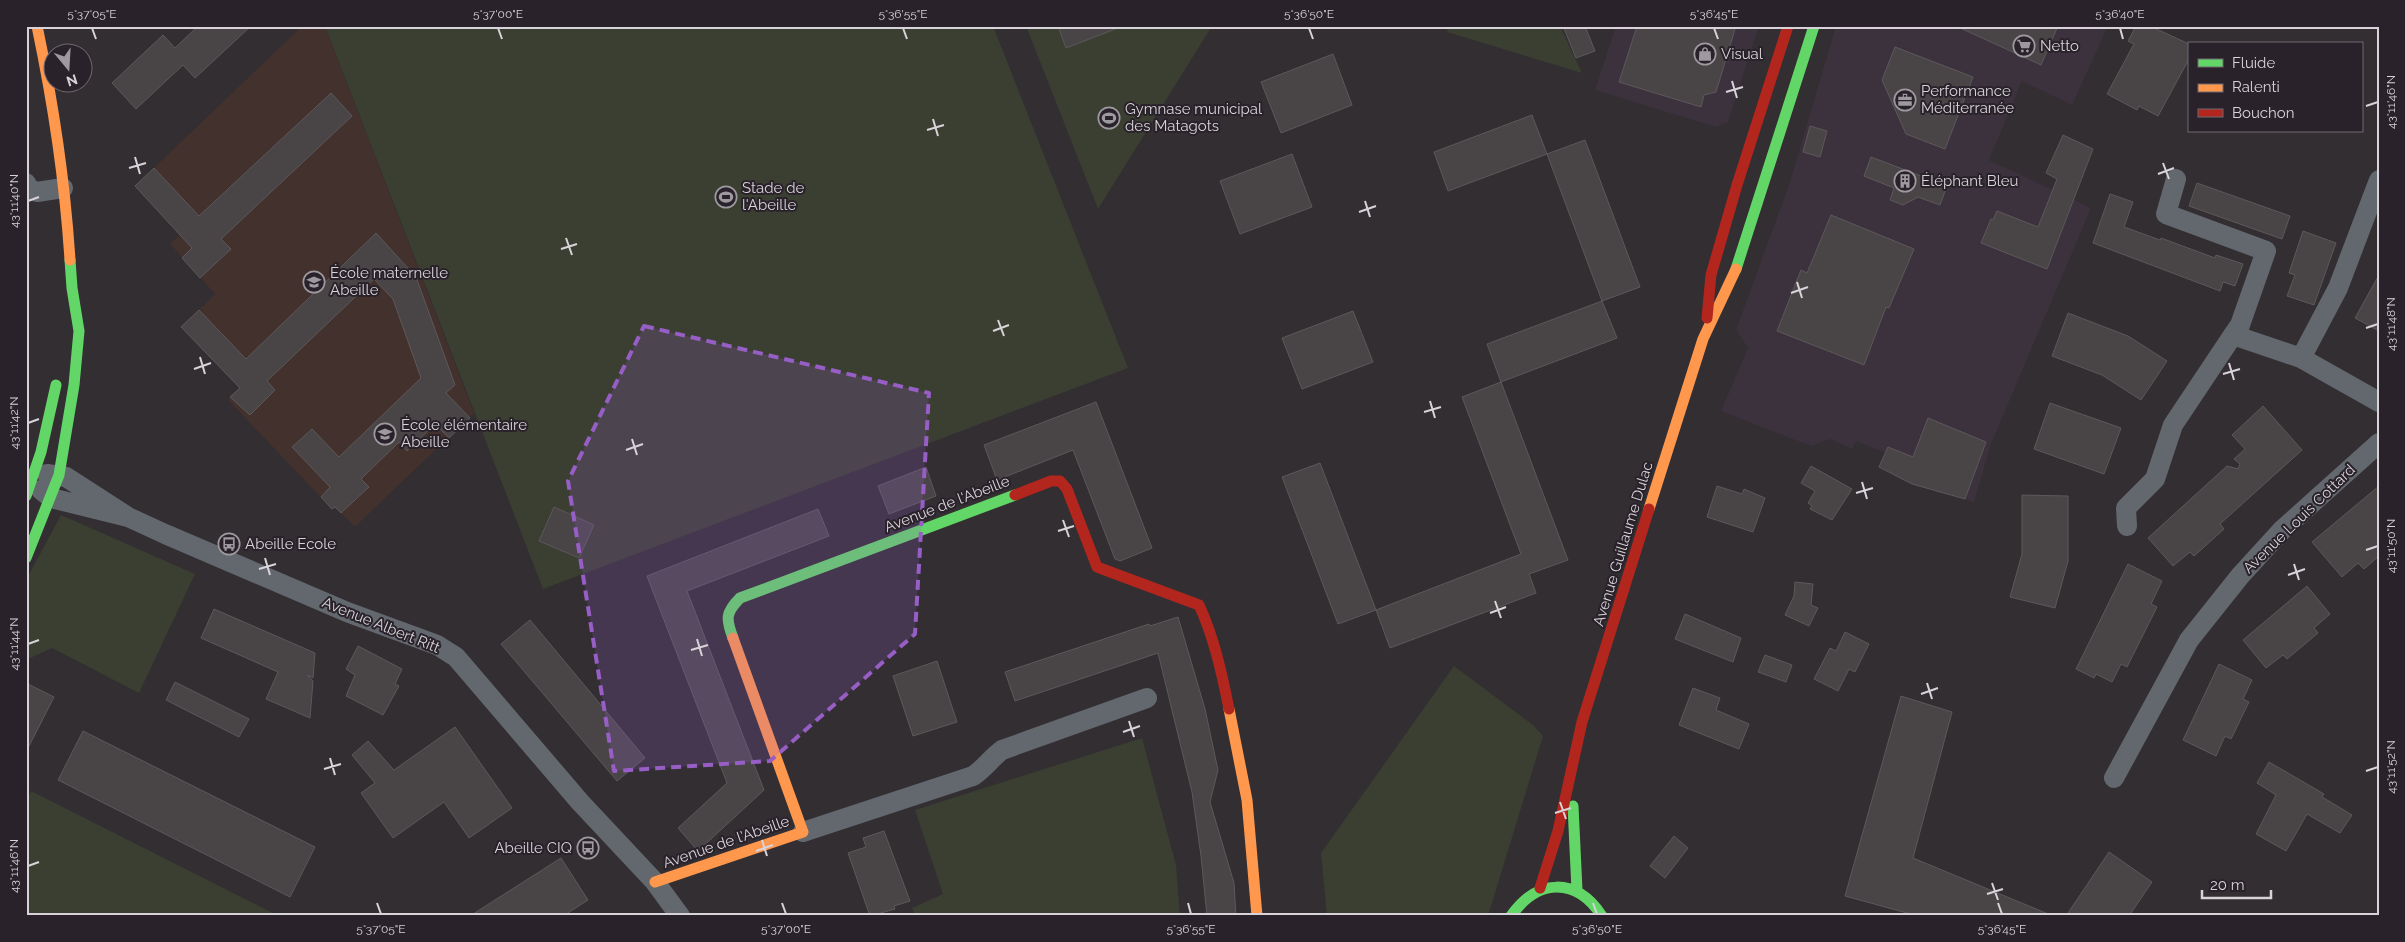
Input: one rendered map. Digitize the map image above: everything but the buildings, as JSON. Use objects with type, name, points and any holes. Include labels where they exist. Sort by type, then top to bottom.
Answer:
[{"type":"main road","points":[[26,558],[59,475],[74,385],[79,331],[72,288],[68,224],[37,26]]},
{"type":"main road","name":"Avenue Guillaume Dulac","points":[[1706,332],[1711,275],[1737,185],[1788,26]]},
{"type":"main road","name":"Avenue Guillaume Dulac","points":[[1540,888],[1558,831],[1582,722],[1706,332],[1733,277],[1762,194],[1814,26]]},
{"type":"main road","points":[[1750,148],[1773,155]]},
{"type":"main road","points":[[1737,185],[1762,194]]},
{"type":"main road","points":[[66,318],[72,288]]},
{"type":"main road","points":[[30,487],[55,395],[57,377]]},
{"type":"main road","name":"Avenue de l'Abeille","points":[[655,882],[803,832],[727,621],[731,607],[740,598],[1051,481],[1060,481],[1067,489],[1097,567],[1110,574],[1187,599],[1199,605],[1205,618],[1223,681],[1246,800],[1257,916]]},
{"type":"main road","name":"Avenue Guillaume Dulac","points":[[1572,767],[1577,890]]},
{"type":"main road","points":[[1511,916],[1516,906],[1527,895],[1540,888],[1559,886],[1577,890],[1589,898],[1602,916]]},
{"type":"street","points":[[2127,526],[2126,508],[2154,479],[2173,425],[2240,325],[2266,251],[2166,214],[2176,179]]},
{"type":"street","points":[[2301,358],[2338,288],[2379,180]]},
{"type":"street","points":[[26,183],[29,189],[37,192],[62,188]]},
{"type":"street","points":[[2233,336],[2301,358],[2379,402]]},
{"type":"street","name":"Avenue Louis Cottard","points":[[2114,778],[2189,640],[2212,611],[2240,576],[2282,530],[2318,496],[2377,447]]},
{"type":"street","points":[[51,498],[30,487],[47,474],[59,475]]},
{"type":"street","name":"Avenue Albert Ritt","points":[[59,475],[80,484],[128,517]]},
{"type":"street","name":"Avenue Albert Ritt","points":[[51,498],[128,517],[347,612],[437,645],[456,657],[580,802],[655,882],[680,916]]},
{"type":"street","points":[[803,832],[972,776],[985,768],[992,758],[1002,750],[1147,698]]},
{"type":"highlighted area","points":[[644,326],[929,393],[915,634],[770,761],[614,771],[568,481]]},
{"type":"shaded area","name":"École maternelle Abeille","points":[[302,26],[325,26],[474,413],[355,527],[335,507],[332,509],[228,400],[239,388],[181,327],[215,294],[170,244],[180,235],[135,186]]},
{"type":"shaded area","points":[[1616,26],[1759,26],[1728,122],[1716,127],[1595,90]]},
{"type":"shaded area","points":[[1836,26],[2108,26],[2072,105],[2022,81],[1989,160],[2091,208],[1991,444],[1974,502],[1911,483],[1886,453],[1856,441],[1852,449],[1830,439],[1811,446],[1721,411],[1748,348],[1736,330],[1790,182]]},
{"type":"green space","name":"Stade de l'Abeille","points":[[325,26],[993,26],[1128,368],[543,589]]},
{"type":"green space","name":"Gymnase municipal des Matagots","points":[[1026,26],[1212,26],[1098,209]]},
{"type":"green space","points":[[1449,26],[1560,26],[1582,73],[1447,32]]},
{"type":"green space","points":[[61,515],[195,574],[139,693],[52,648],[26,660],[26,580]]},
{"type":"green space","points":[[1454,666],[1533,725],[1543,736],[1488,916],[1327,916],[1321,853]]},
{"type":"green space","points":[[1142,738],[1176,865],[1180,916],[915,916],[912,908],[943,894],[915,810]]},
{"type":"green space","points":[[31,791],[279,916],[26,916],[26,801]]},
{"type":"traffic: fast","points":[[1736,269],[1814,26]]},
{"type":"traffic: fast","points":[[26,558],[59,475],[74,385],[79,331],[72,288],[70,260]]},
{"type":"traffic: fast","points":[[26,496],[41,452],[56,385]]},
{"type":"traffic: fast","points":[[733,638],[728,616],[740,598],[1015,495]]},
{"type":"traffic: fast","points":[[1573,806],[1577,890]]},
{"type":"traffic: fast","points":[[1511,916],[1533,894],[1557,887],[1581,894],[1592,903],[1602,916]]},
{"type":"traffic: slow","points":[[37,26],[58,142],[70,260]]},
{"type":"traffic: slow","points":[[1649,509],[1703,339],[1736,269]]},
{"type":"traffic: slow","points":[[655,882],[803,832],[733,638]]},
{"type":"traffic: slow","points":[[1229,709],[1247,800],[1257,916]]},
{"type":"traffic: jam","points":[[1707,318],[1711,275],[1737,185],[1788,26]]},
{"type":"traffic: jam","points":[[1015,495],[1051,481],[1060,481],[1067,489],[1097,567],[1199,605],[1213,643],[1229,709]]},
{"type":"traffic: jam","points":[[1540,888],[1558,831],[1582,722],[1649,509]]},
{"type":"place","name":"Netto","points":[[2024,46]]},
{"type":"place","name":"Visual","points":[[1705,54]]},
{"type":"place","name":"Performance Méditerranée","points":[[1905,100]]},
{"type":"place","name":"Gymnase municipal des Matagots","points":[[1109,118]]},
{"type":"place","name":"Éléphant Bleu","points":[[1905,181]]},
{"type":"place","name":"Stade de l'Abeille","points":[[726,197]]},
{"type":"place","name":"École maternelle Abeille","points":[[314,282]]},
{"type":"place","name":"École élémentaire Abeille","points":[[385,434]]},
{"type":"place","name":"Abeille Ecole","points":[[229,544]]},
{"type":"place","name":"Abeille CIQ","points":[[588,848]]}]
